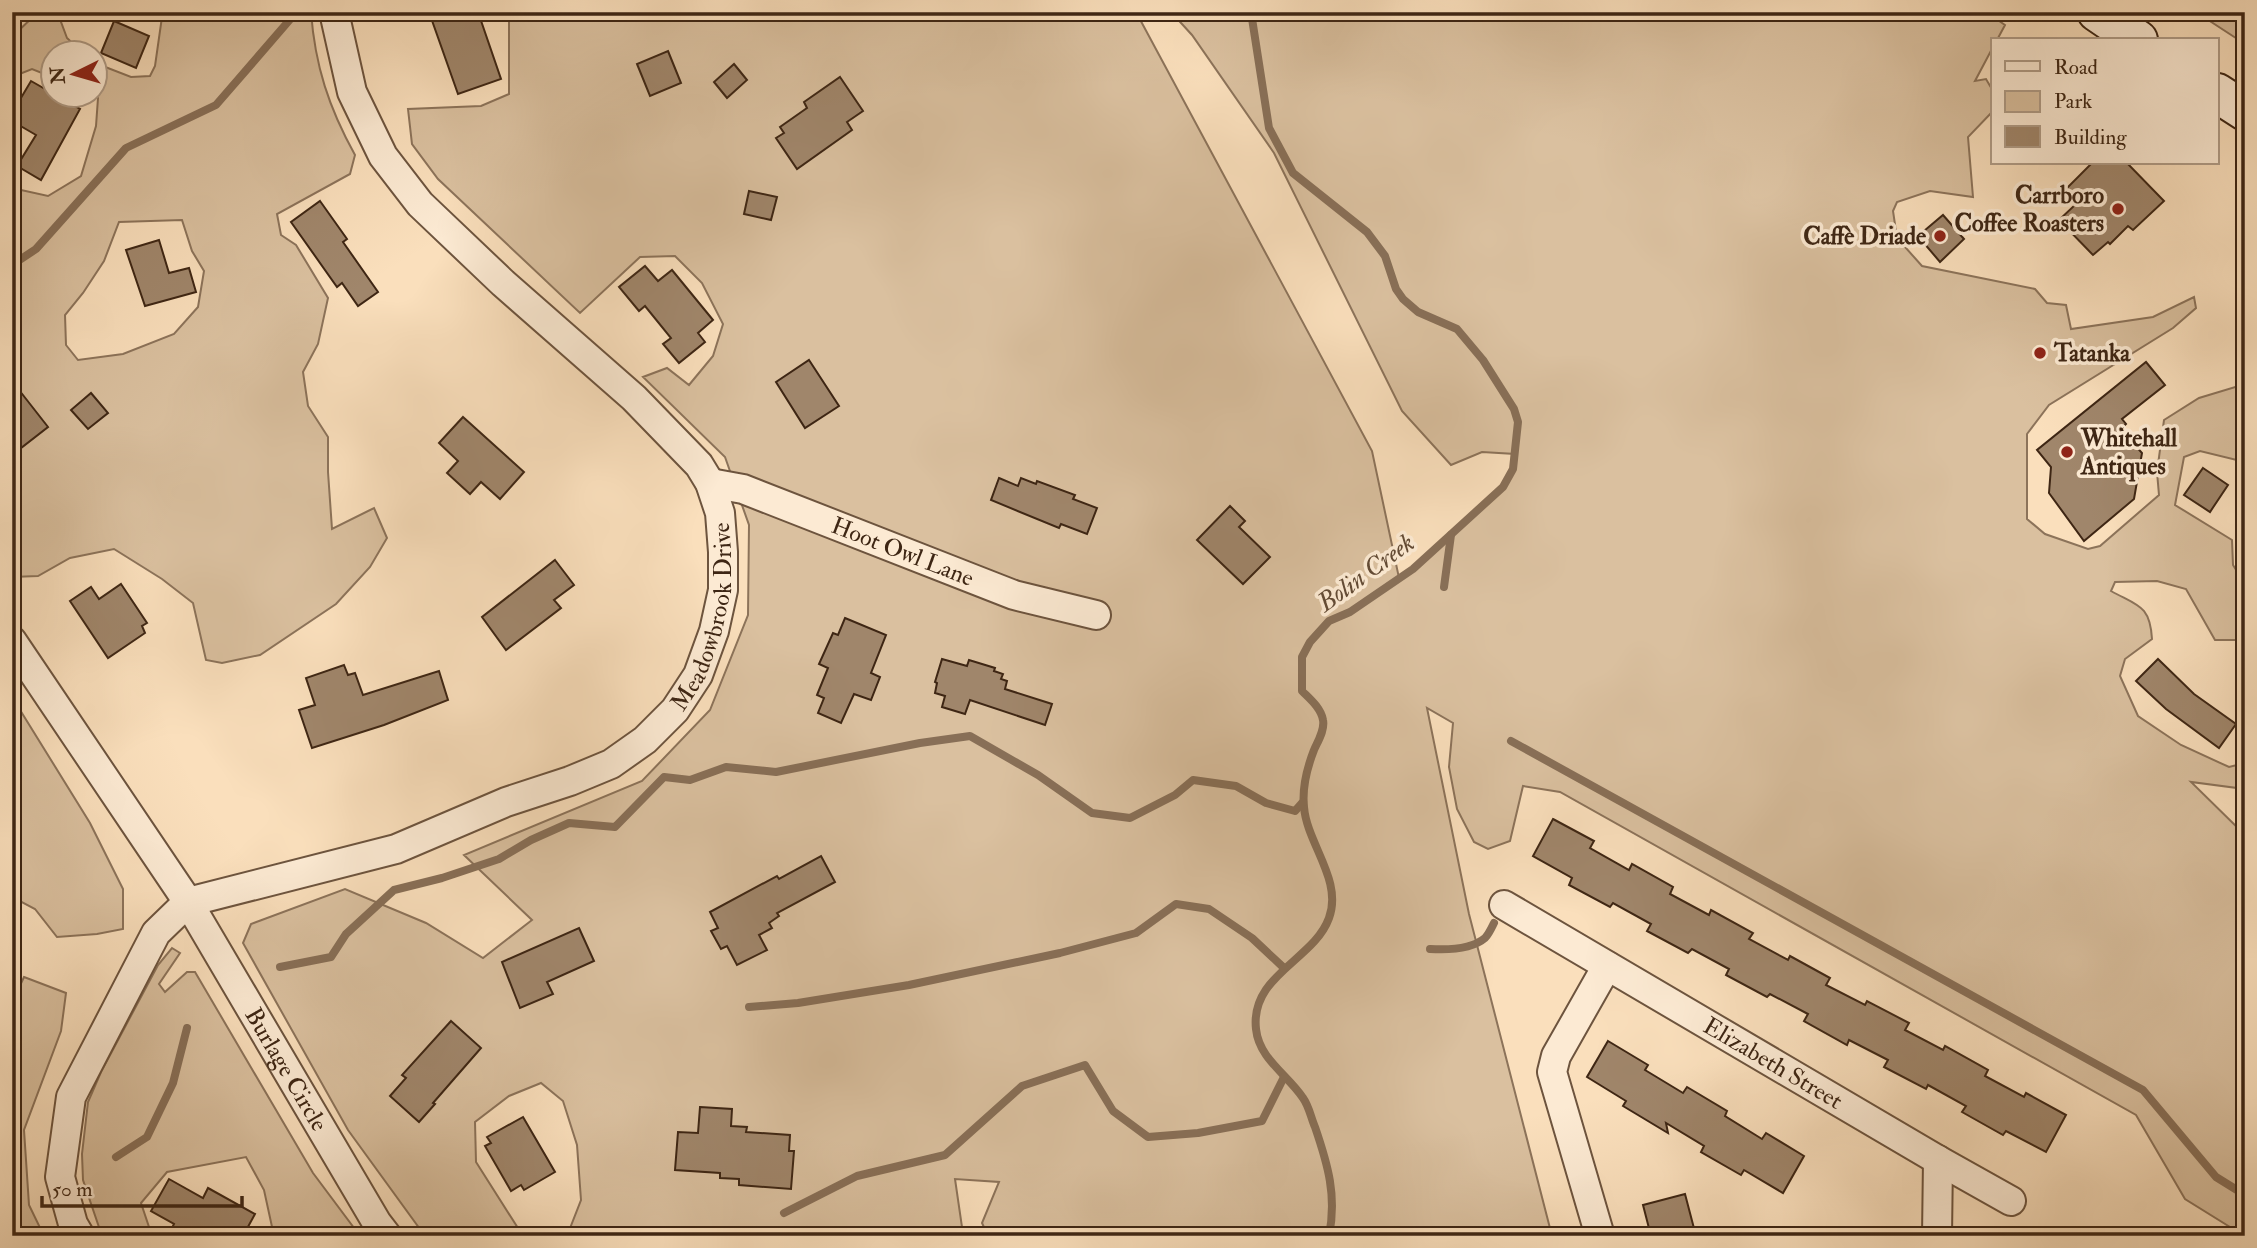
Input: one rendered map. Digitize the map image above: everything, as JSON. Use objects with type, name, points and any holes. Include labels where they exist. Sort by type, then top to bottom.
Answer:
[{"type":"main road","points":[[2097,12],[2135,38]]},
{"type":"main road","points":[[2218,94],[2245,111]]},
{"type":"street","name":"Meadowbrook Drive","points":[[188,902],[396,849],[506,802],[611,764],[645,740],[675,710],[698,676],[713,632],[723,590],[720,513],[710,483],[699,465],[634,398],[503,283],[420,204],[383,156],[352,92],[334,12]]},
{"type":"street","name":"Hoot Owl Lane","points":[[710,483],[743,489],[1014,595],[1096,615]]},
{"type":"street","name":"Burlage Circle","points":[[12,641],[188,902],[387,1236]]},
{"type":"street","points":[[80,1236],[73,1224],[60,1177],[71,1097],[156,933],[188,902]]},
{"type":"street","name":"Elizabeth Street","points":[[1504,905],[2011,1201]]},
{"type":"street","points":[[1600,1236],[1552,1072],[1556,1056],[1608,966]]},
{"type":"street","points":[[1937,1236],[1938,1160]]},
{"type":"green space","points":[[38,12],[55,12],[67,38],[38,38],[38,71],[32,69],[12,77],[12,37]]},
{"type":"green space","points":[[161,12],[311,12],[316,51],[325,86],[355,155],[350,174],[277,214],[281,235],[296,245],[328,298],[318,344],[303,372],[308,406],[328,437],[332,529],[374,508],[387,538],[370,567],[336,604],[260,655],[222,663],[206,660],[193,603],[162,579],[114,549],[70,558],[38,576],[12,577],[12,188],[48,196],[81,176],[96,126],[97,108],[108,108],[108,68],[131,77],[150,76],[155,66]],"holes":[[[182,220],[192,251],[204,271],[198,307],[174,334],[123,354],[78,360],[66,345],[65,315],[104,261],[119,222]]]},
{"type":"green space","points":[[509,12],[1136,12],[1372,451],[1399,578],[1413,569],[1503,487],[1513,469],[1515,454],[1482,452],[1451,465],[1402,411],[1274,153],[1192,35],[1171,12],[1986,12],[2005,25],[1998,38],[1991,38],[1991,51],[1975,81],[1986,79],[1991,88],[1991,113],[1968,137],[1973,197],[1930,191],[1897,202],[1893,211],[1897,238],[1922,266],[2035,289],[2047,303],[2066,305],[2071,329],[2153,317],[2194,297],[2196,308],[2173,328],[2049,405],[2027,434],[2027,519],[2045,534],[2088,549],[2100,546],[2159,495],[2157,472],[2164,420],[2199,398],[2245,384],[2245,501],[2240,502],[2241,461],[2200,451],[2184,457],[2175,505],[2232,540],[2233,565],[2245,584],[2245,640],[2215,640],[2186,589],[2157,581],[2115,582],[2111,591],[2141,608],[2149,619],[2151,628],[2152,639],[2125,659],[2120,676],[2138,716],[2181,745],[2229,767],[2245,763],[2245,789],[2191,782],[2245,835],[2245,1236],[2238,1236],[2238,1232],[2185,1199],[2136,1115],[1560,792],[1523,786],[1510,841],[1488,849],[1474,842],[1457,809],[1449,767],[1453,723],[1427,708],[1469,914],[1552,1236],[988,1236],[982,1223],[999,1182],[955,1179],[962,1227],[950,1236],[567,1236],[581,1200],[577,1145],[563,1101],[541,1083],[509,1096],[475,1122],[476,1162],[523,1236],[425,1236],[348,1130],[243,943],[251,924],[345,889],[426,923],[483,958],[532,920],[464,855],[642,781],[710,710],[748,615],[749,525],[725,457],[643,377],[667,368],[689,385],[713,356],[723,324],[702,283],[675,256],[640,257],[580,313],[438,179],[412,144],[408,109],[481,106],[509,94]]},
{"type":"green space","points":[[2196,12],[2245,12],[2245,44]]},
{"type":"green space","points":[[12,697],[90,823],[123,889],[123,929],[57,937],[35,909],[12,897]]},
{"type":"green space","points":[[172,948],[180,953],[159,984],[165,992],[187,972],[195,972],[313,1173],[360,1236],[274,1236],[264,1190],[246,1157],[167,1172],[141,1203],[152,1236],[102,1236],[83,1180],[82,1154],[88,1102],[158,965]]},
{"type":"green space","points":[[24,977],[66,993],[61,1031],[24,1130],[29,1205],[44,1236],[12,1236],[12,1003]]},
{"type":"building","points":[[429,12],[478,12],[501,79],[458,94]]},
{"type":"building","points":[[114,21],[149,36],[136,68],[108,56],[107,38]]},
{"type":"building","points":[[668,51],[681,83],[650,96],[637,64]]},
{"type":"building","points":[[734,64],[747,80],[727,98],[714,82]]},
{"type":"building","points":[[840,77],[863,111],[847,122],[852,130],[797,169],[776,138],[784,133],[780,127],[807,108],[804,102]]},
{"type":"building","points":[[31,81],[38,85],[38,108],[80,109],[41,180],[17,166],[36,135],[12,121],[12,113]]},
{"type":"building","name":"Carrboro Coffee Roasters","points":[[2091,164],[2128,164],[2164,201],[2133,230],[2128,226],[2110,244],[2108,242],[2093,255],[2059,220],[2075,205],[2063,192]]},
{"type":"building","points":[[749,191],[777,197],[771,220],[744,214]]},
{"type":"building","points":[[320,201],[347,239],[343,242],[378,292],[358,306],[342,283],[337,287],[291,222]]},
{"type":"building","name":"Caffè Driade","points":[[1943,215],[1964,239],[1940,262],[1918,236]]},
{"type":"building","points":[[159,240],[169,273],[189,268],[196,292],[145,306],[126,250]]},
{"type":"building","points":[[645,266],[658,281],[672,270],[713,320],[698,333],[705,342],[679,363],[663,344],[671,338],[645,306],[639,311],[619,287]]},
{"type":"building","points":[[809,360],[839,406],[805,428],[776,382]]},
{"type":"building","name":"Whitehall Antiques","points":[[2146,362],[2165,385],[2122,419],[2126,424],[2121,429],[2142,453],[2134,499],[2084,541],[2049,493],[2051,467],[2037,450]]},
{"type":"building","points":[[12,381],[48,427],[21,448],[12,437]]},
{"type":"building","points":[[91,393],[108,413],[88,429],[71,410]]},
{"type":"building","points":[[463,417],[524,472],[500,499],[481,482],[470,494],[447,473],[458,461],[439,443]]},
{"type":"building","points":[[2203,468],[2228,485],[2210,512],[2184,495]]},
{"type":"building","points":[[999,478],[1018,486],[1021,478],[1036,484],[1037,481],[1075,495],[1073,499],[1097,508],[1087,534],[1061,524],[1059,528],[991,500]]},
{"type":"building","points":[[1230,506],[1245,521],[1239,527],[1270,557],[1243,584],[1197,540]]},
{"type":"building","points":[[555,560],[574,585],[554,600],[561,608],[506,650],[482,617]]},
{"type":"building","points":[[121,584],[147,623],[142,626],[145,633],[108,658],[70,601],[91,587],[99,599]]},
{"type":"building","points":[[845,618],[886,635],[871,673],[880,677],[871,700],[854,694],[841,723],[818,713],[824,698],[817,695],[828,668],[819,664],[833,633],[838,635]]},
{"type":"building","points":[[942,659],[967,666],[969,660],[995,668],[994,671],[1003,674],[1001,679],[1007,681],[1005,689],[1052,704],[1045,725],[970,700],[965,714],[942,707],[945,696],[935,693],[935,682]]},
{"type":"building","points":[[2158,659],[2194,694],[2236,724],[2219,748],[2166,709],[2136,681]]},
{"type":"building","points":[[344,665],[348,675],[355,673],[363,695],[439,671],[448,700],[384,725],[312,748],[299,710],[315,705],[306,678]]},
{"type":"building","points":[[1553,819],[1594,841],[1590,848],[1629,870],[1632,864],[1673,887],[1670,894],[1709,915],[1711,910],[1753,933],[1749,939],[1788,960],[1790,956],[1830,978],[1826,985],[1865,1005],[1867,1001],[1909,1023],[1905,1030],[1943,1050],[1945,1046],[1988,1070],[1985,1076],[2024,1097],[2026,1093],[2066,1115],[2046,1152],[2006,1131],[2003,1135],[1962,1112],[1966,1106],[1928,1085],[1926,1089],[1884,1067],[1888,1060],[1849,1040],[1847,1045],[1804,1021],[1808,1014],[1770,994],[1767,997],[1726,975],[1729,969],[1692,949],[1688,953],[1647,931],[1651,924],[1613,903],[1610,907],[1569,885],[1572,878],[1533,856]]},
{"type":"building","points":[[821,856],[835,882],[777,913],[779,916],[769,923],[772,928],[759,935],[767,950],[737,965],[727,946],[721,949],[711,931],[718,928],[710,912]]},
{"type":"building","points":[[579,928],[594,961],[547,982],[553,994],[520,1008],[502,962]]},
{"type":"building","points":[[451,1021],[481,1048],[419,1122],[390,1096],[406,1078],[402,1075]]},
{"type":"building","points":[[1608,1041],[1648,1065],[1645,1070],[1683,1093],[1687,1087],[1727,1111],[1725,1116],[1762,1139],[1766,1133],[1804,1156],[1783,1193],[1744,1170],[1741,1175],[1701,1152],[1704,1146],[1666,1123],[1668,1133],[1623,1106],[1626,1101],[1587,1077]]},
{"type":"building","points":[[700,1107],[732,1109],[731,1126],[747,1127],[746,1132],[790,1135],[789,1151],[794,1151],[791,1189],[739,1185],[739,1179],[720,1178],[720,1173],[675,1170],[678,1132],[698,1133]]},
{"type":"building","points":[[523,1117],[555,1172],[524,1190],[521,1185],[511,1191],[485,1146],[491,1143],[487,1137]]},
{"type":"building","points":[[169,1179],[203,1198],[208,1188],[255,1214],[243,1236],[168,1236],[174,1224],[151,1211]]},
{"type":"building","points":[[1685,1194],[1696,1236],[1651,1236],[1643,1205]]},
{"type":"waterway","name":"Bolin Creek","points":[[1251,12],[1269,128],[1293,173],[1367,232],[1385,256],[1396,289],[1403,299],[1418,312],[1457,329],[1483,360],[1514,409],[1518,422],[1513,469],[1503,487],[1413,569],[1350,612],[1329,621],[1310,642],[1302,657],[1302,691],[1318,708],[1323,724],[1307,771],[1304,807],[1311,835],[1328,876],[1332,904],[1329,918],[1321,933],[1273,981],[1263,995],[1257,1010],[1256,1029],[1262,1049],[1303,1098],[1315,1127],[1332,1194],[1329,1236]]},
{"type":"waterway","points":[[12,265],[36,249],[126,148],[216,105],[293,16]]},
{"type":"waterway","points":[[1444,587],[1451,535]]},
{"type":"waterway","points":[[280,967],[331,957],[346,934],[394,890],[499,859],[531,840],[569,823],[615,827],[664,777],[690,780],[726,767],[776,772],[920,743],[970,736],[1038,775],[1092,813],[1130,818],[1175,795],[1193,780],[1236,786],[1266,803],[1295,811],[1303,802]]},
{"type":"waterway","points":[[1511,741],[2143,1090],[2216,1177],[2245,1195]]},
{"type":"waterway","points":[[749,1007],[798,1003],[909,985],[1060,953],[1136,933],[1176,904],[1209,909],[1252,938],[1284,968]]},
{"type":"waterway","points":[[1430,949],[1473,945],[1485,938],[1494,923]]},
{"type":"waterway","points":[[116,1157],[147,1137],[173,1083],[187,1028]]},
{"type":"waterway","points":[[784,1213],[857,1176],[945,1155],[1022,1086],[1085,1065],[1113,1111],[1148,1137],[1198,1133],[1262,1121],[1284,1077]]},
{"type":"place","name":"Carrboro Coffee Roasters","points":[[2118,209]]},
{"type":"place","name":"Caffè Driade","points":[[1940,236]]},
{"type":"place","name":"Tatanka","points":[[2040,353]]},
{"type":"place","name":"Whitehall Antiques","points":[[2067,452]]}]
